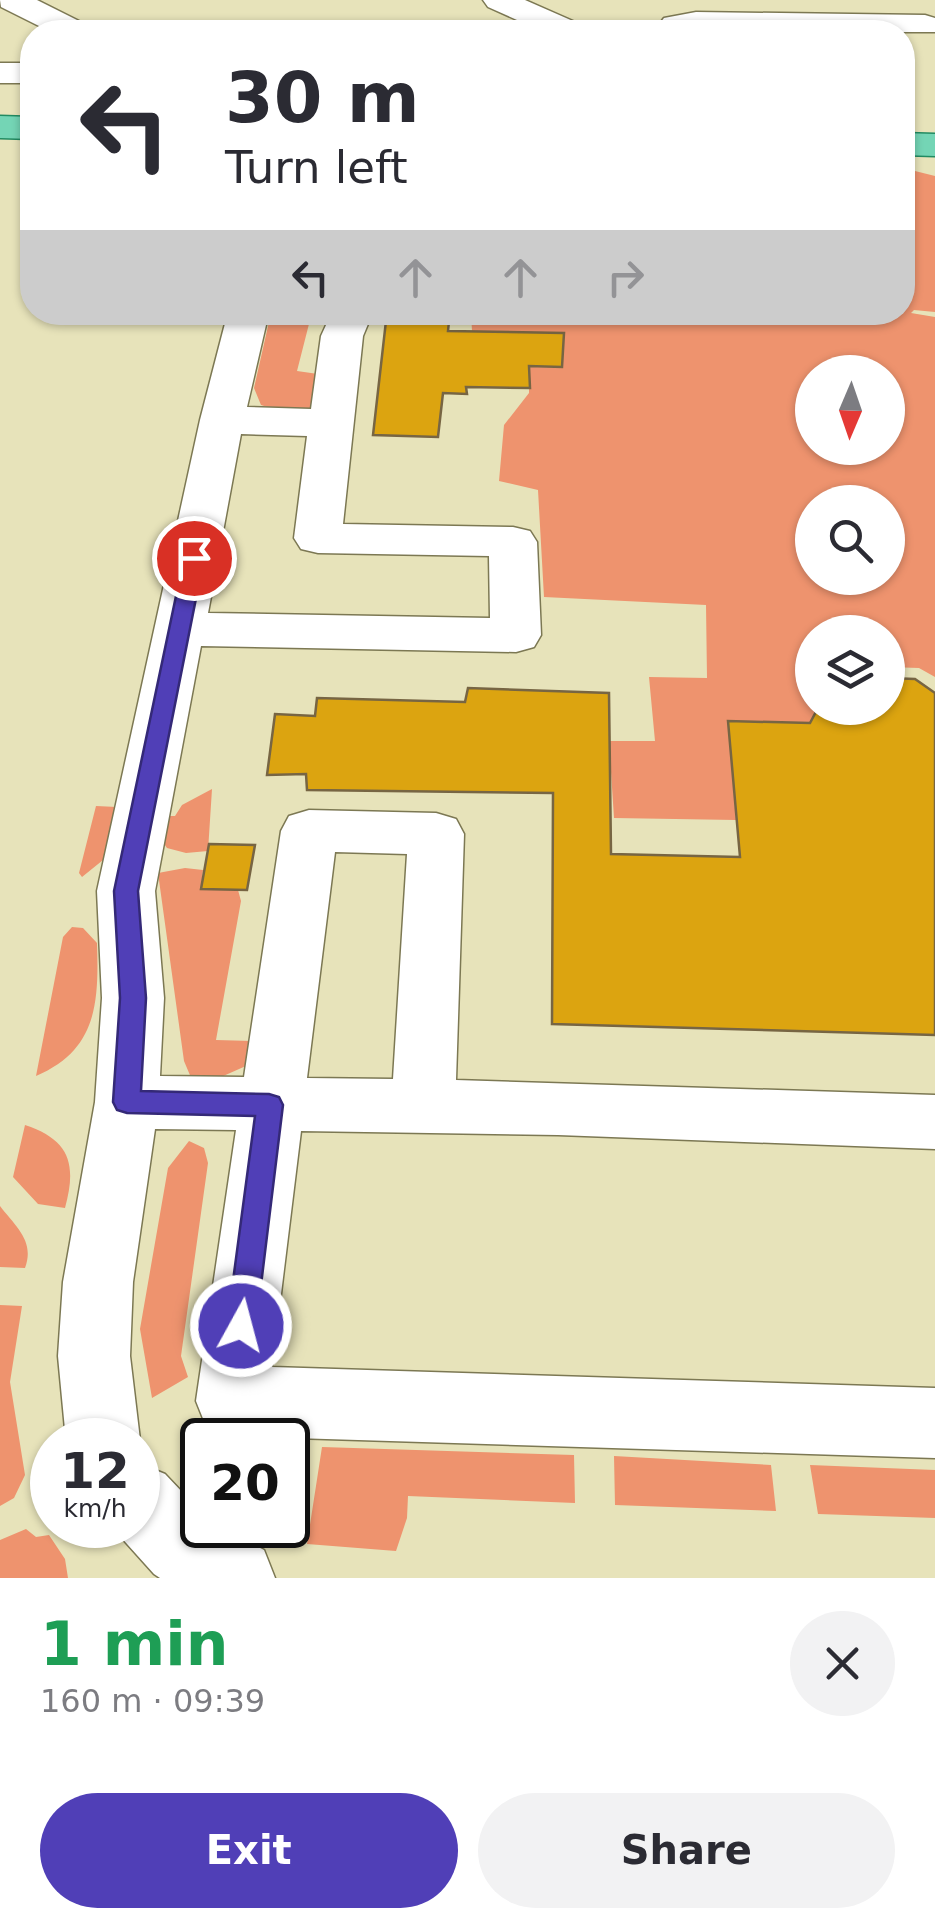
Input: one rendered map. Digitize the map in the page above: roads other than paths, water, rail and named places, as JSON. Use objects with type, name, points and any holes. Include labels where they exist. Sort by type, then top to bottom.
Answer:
[{"type":"street","points":[[12,0],[51,20]]},
{"type":"street","points":[[500,0],[544,20]]},
{"type":"street","points":[[101,1418],[94,1356],[98,1282],[127,1102],[133,998],[126,891],[222,420],[246,325]]},
{"type":"street","points":[[180,629],[516,635],[514,542],[318,538],[342,336],[348,325]]},
{"type":"street","points":[[222,420],[330,423]]},
{"type":"street","points":[[423,1107],[436,834],[309,830],[232,1401],[935,1423]]},
{"type":"street","points":[[127,1102],[935,1122]]},
{"type":"street","points":[[160,1527],[210,1568],[236,1578]]}]
